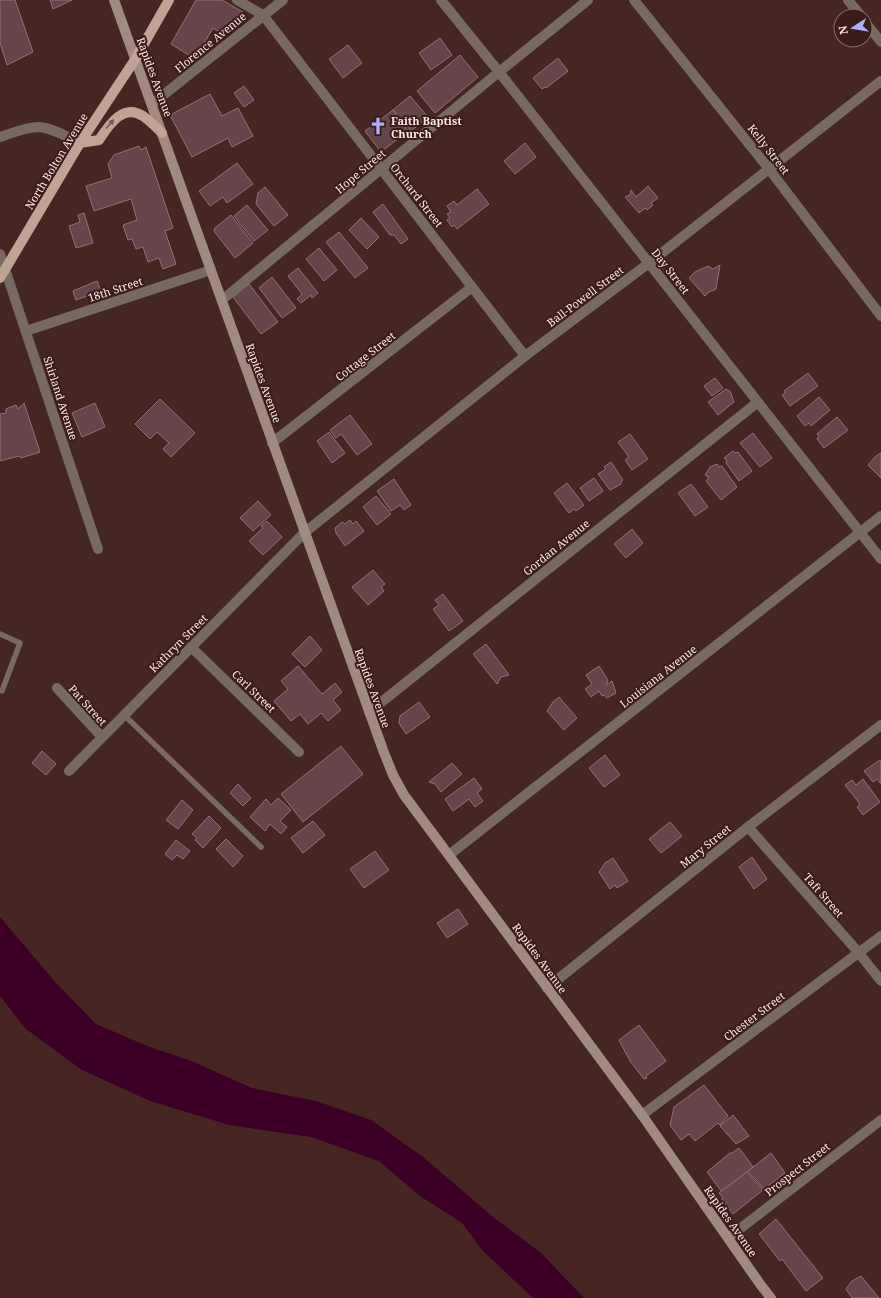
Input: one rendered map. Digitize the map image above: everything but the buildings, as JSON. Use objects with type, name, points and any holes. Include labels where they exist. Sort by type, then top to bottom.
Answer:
[{"type":"main road","name":"Rapides Avenue","points":[[114,0],[136,58],[304,533],[388,762],[404,795],[642,1115],[771,1298]]},
{"type":"main road","name":"North Bolton Avenue","points":[[2,274],[80,143],[136,58],[169,0]]},
{"type":"main road","points":[[80,143],[99,140],[112,121],[121,114],[133,113],[142,115],[162,133]]},
{"type":"street","name":"Orchard Street","points":[[237,0],[263,15],[525,356]]},
{"type":"street","name":"Florence Avenue","points":[[152,104],[283,0]]},
{"type":"street","name":"Day Street","points":[[441,0],[881,559]]},
{"type":"street","name":"Hope Street","points":[[222,300],[588,0]]},
{"type":"street","name":"Kelly Street","points":[[634,0],[769,169],[881,316]]},
{"type":"street","points":[[848,0],[854,8]]},
{"type":"street","points":[[873,32],[881,42]]},
{"type":"street","name":"Ball-Powell Street","points":[[304,533],[525,356],[649,263],[881,82]]},
{"type":"street","points":[[0,137],[38,127],[52,130],[80,143]]},
{"type":"street","name":"Shirland Avenue","points":[[0,254],[2,274],[26,331],[98,549]]},
{"type":"street","name":"18th Street","points":[[26,331],[211,270]]},
{"type":"street","name":"Cottage Street","points":[[272,443],[472,287]]},
{"type":"street","name":"Gordan Avenue","points":[[370,712],[758,402]]},
{"type":"street","name":"Louisiana Avenue","points":[[449,855],[881,516]]},
{"type":"street","name":"Kathryn Street","points":[[69,771],[304,533]]},
{"type":"street","name":"Carl Street","points":[[191,647],[299,752]]},
{"type":"street","name":"Pat Street","points":[[57,688],[102,738]]},
{"type":"street","name":"Mary Street","points":[[547,988],[748,827],[881,725]]},
{"type":"street","name":"Taft Street","points":[[748,827],[859,953],[881,981]]},
{"type":"street","name":"Chester Street","points":[[642,1115],[881,936]]},
{"type":"street","name":"Prospect Street","points":[[728,1238],[881,1120]]},
{"type":"lane","points":[[0,634],[20,643],[2,691]]},
{"type":"lane","points":[[124,715],[261,847]]},
{"type":"shaded area","points":[[0,917],[56,983],[96,1024],[147,1046],[189,1060],[252,1088],[316,1101],[371,1120],[423,1157],[493,1217],[540,1252],[584,1298],[533,1298],[483,1251],[462,1223],[420,1196],[379,1161],[311,1137],[229,1125],[150,1101],[82,1070],[26,1029],[0,996]]},
{"type":"place","name":"Faith Baptist Church","points":[[378,126]]}]
